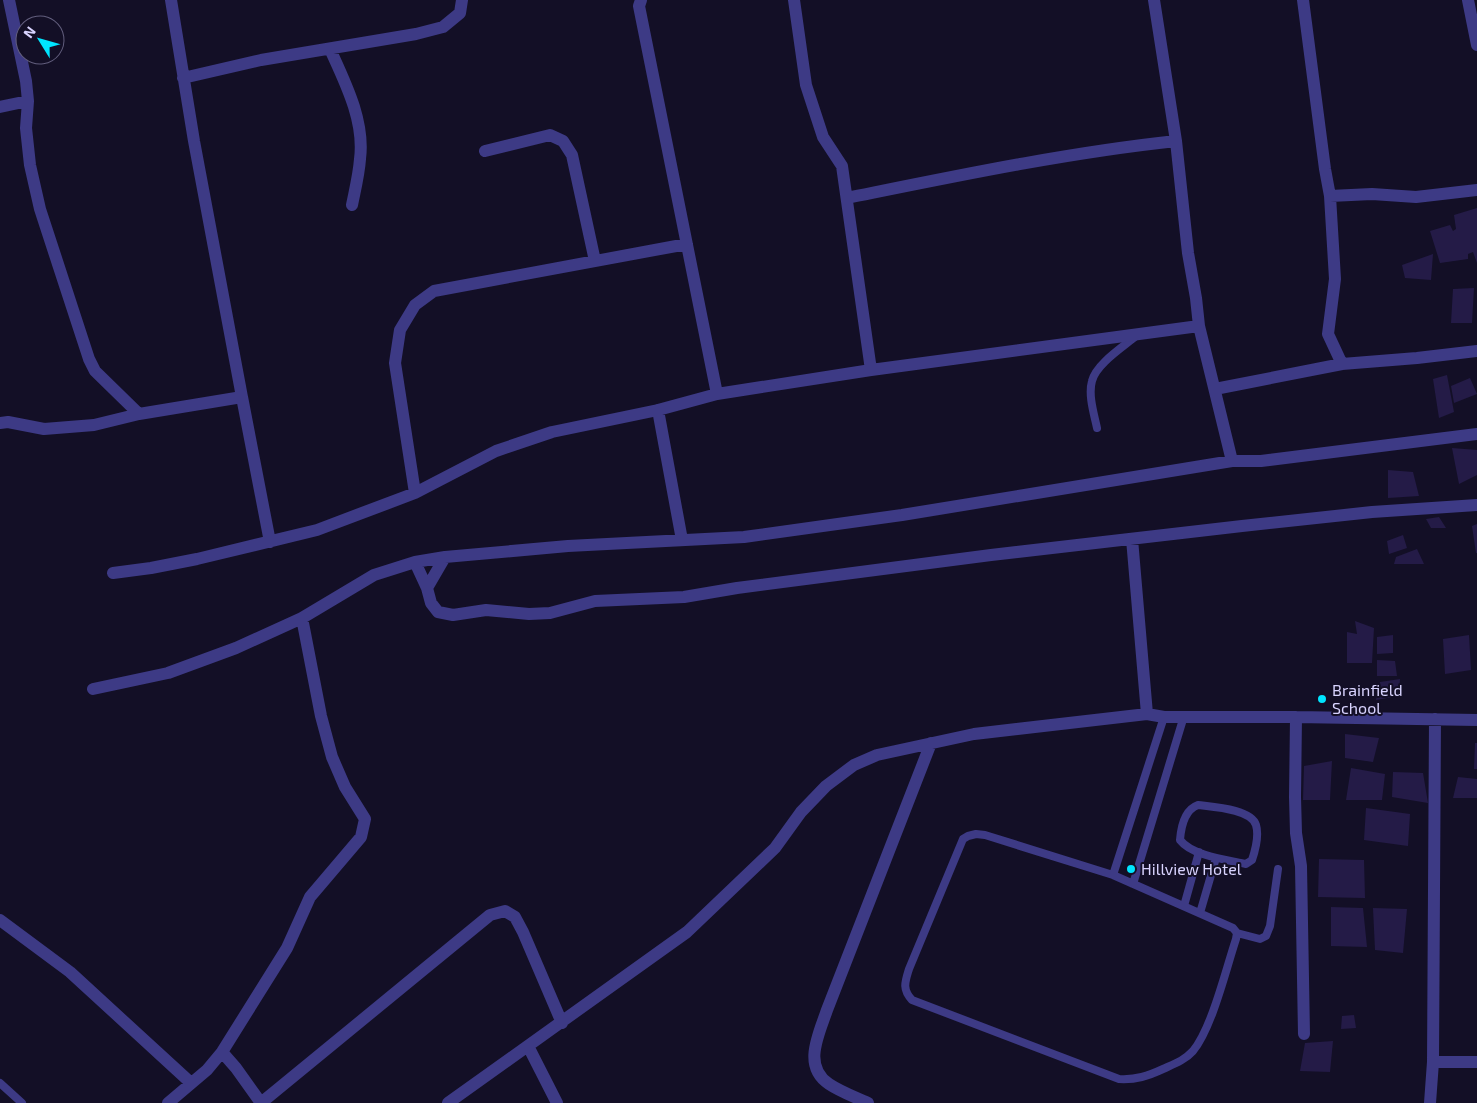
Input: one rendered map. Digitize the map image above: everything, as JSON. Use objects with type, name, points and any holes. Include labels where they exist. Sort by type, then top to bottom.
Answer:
[{"type":"street","points":[[8,0],[26,81],[28,101],[26,128],[30,165],[40,209],[89,359],[95,372],[139,414]]},
{"type":"street","points":[[171,0],[183,78],[270,542]]},
{"type":"street","points":[[183,78],[261,60],[443,27],[460,13],[462,0]]},
{"type":"street","points":[[641,0],[638,6],[717,394]]},
{"type":"street","points":[[794,0],[806,85],[823,137],[842,166],[871,370]]},
{"type":"street","points":[[1154,0],[1176,142],[1188,253],[1199,326],[1232,461]]},
{"type":"street","points":[[1303,0],[1330,196],[1336,279],[1328,334],[1342,364]]},
{"type":"street","points":[[1468,0],[1477,45]]},
{"type":"street","points":[[330,49],[347,86],[359,129],[361,158],[352,205]]},
{"type":"street","points":[[0,107],[28,101]]},
{"type":"street","points":[[485,151],[550,135],[563,142],[572,155],[595,261]]},
{"type":"street","points":[[847,198],[1046,159],[1117,148],[1176,142]]},
{"type":"street","points":[[1330,196],[1372,194],[1416,197],[1477,190]]},
{"type":"street","points":[[415,493],[395,363],[400,330],[414,305],[434,291],[687,244]]},
{"type":"street","points":[[113,573],[150,568],[317,530],[415,493],[496,451],[552,432],[658,410],[717,394],[871,370],[1199,326]]},
{"type":"street","points":[[1215,389],[1342,364],[1477,351]]},
{"type":"street","points":[[0,423],[8,422],[44,429],[94,425],[139,414],[242,397]]},
{"type":"street","points":[[658,410],[682,540]]},
{"type":"street","points":[[93,689],[168,673],[236,648],[302,618],[374,575],[415,562],[445,557],[568,546],[744,538],[902,515],[1232,461],[1261,461],[1477,434]]},
{"type":"street","points":[[415,562],[428,588],[432,603],[438,612],[453,616],[486,610],[529,614],[550,613],[594,601],[684,597],[737,588],[1132,538],[1362,513],[1477,505]]},
{"type":"street","points":[[1132,538],[1147,714]]},
{"type":"street","points":[[428,588],[445,557]]},
{"type":"street","points":[[168,1103],[222,1052],[287,948],[310,898],[361,837],[365,819],[345,787],[332,757],[302,618]]},
{"type":"street","points":[[448,1103],[687,932],[775,848],[801,812],[826,786],[854,765],[877,755],[974,734],[1147,714],[1164,717],[1477,720]]},
{"type":"street","points":[[1296,717],[1295,797],[1296,833],[1301,866],[1304,1034]]},
{"type":"street","points":[[1430,1103],[1433,1062],[1434,719]]},
{"type":"street","points":[[868,1103],[828,1084],[815,1069],[814,1049],[827,1010],[931,743]]},
{"type":"street","points":[[222,1052],[261,1103],[490,915],[505,911],[515,917],[523,932],[562,1023]]},
{"type":"street","points":[[0,920],[70,972],[191,1083]]},
{"type":"street","points":[[528,1046],[557,1103]]},
{"type":"street","points":[[1433,1062],[1477,1062]]},
{"type":"lane","points":[[1097,428],[1091,393],[1092,381],[1098,368],[1137,334]]},
{"type":"lane","points":[[1133,884],[1184,716]]},
{"type":"lane","points":[[1113,875],[1164,717]]},
{"type":"lane","points":[[1198,805],[1246,814],[1253,819],[1257,826],[1252,860],[1246,864],[1216,858],[1184,846],[1180,840],[1187,814],[1198,805]]},
{"type":"lane","points":[[1237,933],[1207,1026],[1193,1050],[1181,1060],[1151,1075],[1134,1080],[1110,1076],[912,1000],[906,993],[905,983],[909,969],[963,839],[968,836],[985,835],[1113,875],[1229,925],[1237,933],[1260,939],[1266,936],[1270,926],[1278,870]]},
{"type":"lane","points":[[1184,906],[1199,852]]},
{"type":"lane","points":[[1200,913],[1216,858]]},
{"type":"lane","points":[[0,1083],[22,1103]]},
{"type":"building","points":[[1477,208],[1477,263],[1473,252],[1468,254],[1468,259],[1440,263],[1430,231],[1450,225],[1453,231],[1456,229],[1454,215]]},
{"type":"building","points":[[1433,254],[1431,280],[1405,278],[1402,265]]},
{"type":"building","points":[[1474,288],[1472,323],[1451,323],[1453,289]]},
{"type":"building","points":[[1447,375],[1454,412],[1439,418],[1433,379]]},
{"type":"building","points":[[1470,378],[1477,394],[1454,403],[1451,386]]},
{"type":"building","points":[[1452,448],[1477,450],[1477,475],[1459,484]]},
{"type":"building","points":[[1388,470],[1413,472],[1419,496],[1388,498]]},
{"type":"building","points":[[1439,517],[1446,528],[1431,528],[1426,519]]},
{"type":"building","points":[[1477,524],[1477,553],[1476,553],[1472,526]]},
{"type":"building","points":[[1403,535],[1407,548],[1389,554],[1387,541]]},
{"type":"building","points":[[1417,549],[1424,564],[1394,564],[1396,557]]},
{"type":"building","points":[[1355,621],[1374,628],[1372,663],[1347,663],[1347,632],[1357,634]]},
{"type":"building","points":[[1393,635],[1393,653],[1377,654],[1377,637]]},
{"type":"building","points":[[1469,635],[1471,670],[1445,674],[1443,639]]},
{"type":"building","points":[[1377,660],[1395,661],[1397,676],[1377,676]]},
{"type":"building","points":[[1400,679],[1399,696],[1376,700],[1380,682]]},
{"type":"building","points":[[1345,734],[1379,738],[1373,762],[1345,758]]},
{"type":"building","points":[[1475,743],[1477,743],[1477,769],[1474,769]]},
{"type":"building","points":[[1332,761],[1330,800],[1303,800],[1304,766]]},
{"type":"building","points":[[1351,768],[1385,774],[1382,800],[1346,800]]},
{"type":"building","points":[[1393,772],[1423,773],[1428,803],[1392,797]]},
{"type":"building","points":[[1458,777],[1477,779],[1477,798],[1453,798]]},
{"type":"building","points":[[1366,808],[1410,814],[1408,846],[1364,840]]},
{"type":"building","points":[[1319,859],[1364,860],[1365,898],[1318,897]]},
{"type":"building","points":[[1331,907],[1363,908],[1367,947],[1331,946]]},
{"type":"building","points":[[1373,908],[1407,909],[1403,953],[1375,950]]},
{"type":"building","points":[[1354,1015],[1356,1028],[1341,1029],[1342,1016]]},
{"type":"building","points":[[1333,1041],[1330,1072],[1300,1071],[1305,1043]]},
{"type":"place","name":"Brainfield School","points":[[1322,699]]},
{"type":"place","name":"Hillview Hotel","points":[[1131,869]]}]
